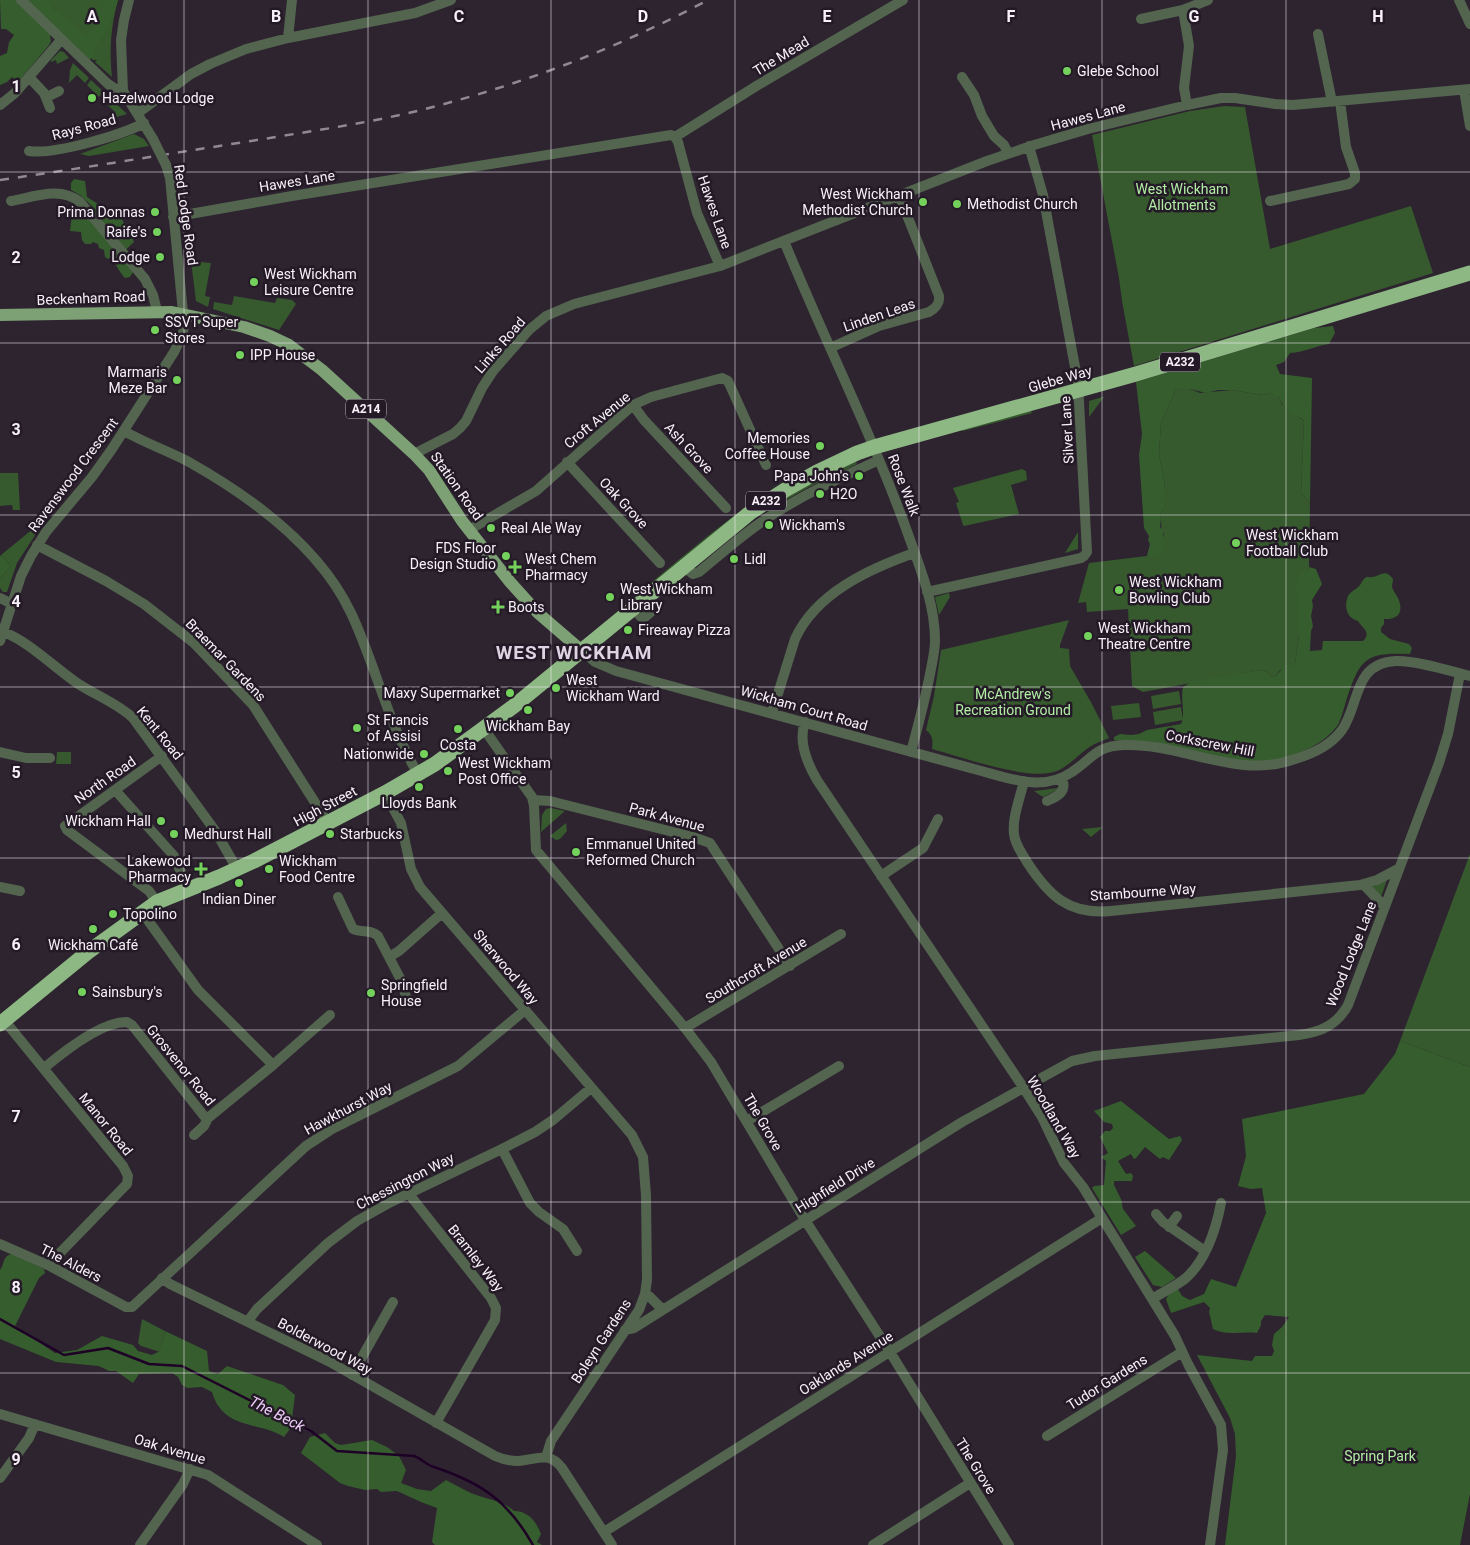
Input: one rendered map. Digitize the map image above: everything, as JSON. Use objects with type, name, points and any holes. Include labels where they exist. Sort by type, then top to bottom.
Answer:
[{"type":"highway","name":"Glebe Way","points":[[581,650],[683,566],[755,518],[778,494],[850,456],[877,453],[1079,390],[1470,274]]},
{"type":"highway","name":"High Street","points":[[2,1022],[88,952],[157,902],[237,869],[328,823],[418,774],[484,729],[581,650]]},
{"type":"main road","name":"Beckenham Road","points":[[0,315],[156,311],[183,313]]},
{"type":"main road","name":"Station Road","points":[[183,313],[244,327],[270,336],[289,345],[317,365],[414,454],[433,476],[469,530],[522,596],[581,650]]},
{"type":"street","name":"Red Lodge Road","points":[[21,0],[108,84],[123,91],[153,139],[166,165],[170,178],[183,313]]},
{"type":"street","points":[[123,91],[121,40],[130,0]]},
{"type":"street","points":[[288,38],[292,0]]},
{"type":"street","points":[[138,113],[170,88],[200,69],[246,49],[288,38],[415,13],[451,0]]},
{"type":"street","name":"The Mead","points":[[675,137],[758,85],[903,0]]},
{"type":"street","points":[[1142,19],[1183,10],[1208,0]]},
{"type":"street","points":[[1459,0],[1470,24]]},
{"type":"street","points":[[1183,10],[1189,46],[1184,88],[1188,105]]},
{"type":"street","points":[[1270,201],[1349,184],[1355,179],[1318,34]]},
{"type":"street","points":[[0,105],[13,96],[61,40]]},
{"type":"street","points":[[29,77],[47,97],[50,108]]},
{"type":"street","points":[[962,77],[974,95],[982,116],[994,136],[1006,147],[1008,153]]},
{"type":"street","points":[[1467,89],[1470,126]]},
{"type":"street","name":"Hawes Lane","points":[[173,217],[668,135],[675,137],[678,142],[700,221],[720,266],[1008,153],[1088,129],[1188,105],[1228,98],[1284,104],[1336,102],[1467,89]]},
{"type":"street","points":[[47,97],[59,91]]},
{"type":"street","name":"Rays Road","points":[[29,151],[46,152],[83,144],[144,123]]},
{"type":"street","name":"Silver Lane","points":[[927,592],[1076,559],[1086,554],[1079,390],[1046,209],[1029,146]]},
{"type":"street","points":[[11,201],[59,193],[80,202],[144,279],[153,295],[156,311]]},
{"type":"street","name":"Linden Leas","points":[[830,348],[879,326],[929,312],[938,304],[937,290],[899,195]]},
{"type":"street","name":"Rose Walk","points":[[784,240],[877,453],[927,592],[935,642],[926,695],[911,752]]},
{"type":"street","name":"Links Road","points":[[414,454],[460,428],[466,421],[482,388],[493,371],[530,330],[546,316],[578,303],[720,266]]},
{"type":"street","name":"Ravenswood Crescent","points":[[1,636],[21,576],[37,545],[99,468],[124,431],[180,342],[184,329],[183,313]]},
{"type":"street","name":"Croft Avenue","points":[[469,530],[532,494],[633,405],[651,398],[725,378],[766,465]]},
{"type":"street","name":"Ash Grove","points":[[633,405],[644,420],[726,508]]},
{"type":"street","points":[[124,431],[189,462],[248,500],[278,524],[319,563],[351,612],[395,729],[418,774]]},
{"type":"street","name":"Oak Grove","points":[[567,462],[660,563]]},
{"type":"street","name":"Braemar Gardens","points":[[37,545],[140,601],[194,643],[253,706],[328,823]]},
{"type":"street","points":[[772,713],[795,639],[809,616],[824,601],[844,586],[885,565],[914,553]]},
{"type":"street","points":[[0,598],[12,604]]},
{"type":"street","points":[[633,608],[641,618],[651,612]]},
{"type":"street","name":"Kent Road","points":[[1,636],[16,638],[77,682],[129,714],[162,756],[216,832],[237,869]]},
{"type":"street","name":"Wickham Court Road","points":[[581,650],[595,662],[616,671],[1024,781]]},
{"type":"street","name":"Corkscrew Hill","points":[[1024,781],[1041,782],[1062,778],[1073,772],[1100,750],[1120,745],[1156,747],[1250,767],[1278,764],[1304,756],[1336,736],[1347,720],[1361,682],[1368,672],[1378,665],[1392,661],[1401,661],[1465,675]]},
{"type":"street","name":"Wood Lodge Lane","points":[[1023,1087],[1072,1061],[1086,1057],[1299,1035],[1325,1029],[1336,1021],[1348,1006],[1444,749],[1465,675]]},
{"type":"street","name":"Woodland Way","points":[[805,722],[802,739],[810,768],[826,795],[1042,1117],[1066,1166],[1102,1218],[1175,1336],[1217,1416],[1222,1429],[1223,1450],[1210,1545]]},
{"type":"street","name":"The Grove","points":[[484,729],[524,784],[533,800],[536,850],[685,1028],[714,1068],[805,1220],[890,1352],[1009,1545]]},
{"type":"street","points":[[0,752],[26,758],[50,758]]},
{"type":"street","name":"North Road","points":[[157,902],[149,891],[67,830],[65,826],[162,756]]},
{"type":"street","points":[[1048,801],[1064,790],[1062,778]]},
{"type":"street","name":"Stambourne Way","points":[[1024,781],[1014,826],[1016,844],[1030,867],[1049,891],[1066,904],[1079,909],[1106,911],[1364,885],[1398,868]]},
{"type":"street","points":[[115,790],[174,856],[188,889]]},
{"type":"street","name":"Sherwood Way","points":[[385,793],[401,823],[409,862],[420,887],[636,1141]]},
{"type":"street","name":"Park Avenue","points":[[533,800],[550,801],[702,839],[710,843],[790,966]]},
{"type":"street","points":[[881,876],[923,848],[938,819]]},
{"type":"street","points":[[1364,885],[1385,907]]},
{"type":"street","points":[[0,887],[20,891]]},
{"type":"street","points":[[338,897],[353,929],[375,934],[402,982],[406,997]]},
{"type":"street","points":[[142,912],[170,954],[198,990],[272,1066]]},
{"type":"street","points":[[389,957],[399,951],[442,913]]},
{"type":"street","name":"Southcroft Avenue","points":[[685,1028],[841,934]]},
{"type":"street","name":"Hawkhurst Way","points":[[129,1308],[309,1144],[332,1129],[458,1066],[525,1010]]},
{"type":"street","name":"Grosvenor Road","points":[[44,1068],[86,1037],[115,1024],[127,1022],[132,1025],[208,1118],[212,1117],[330,1015]]},
{"type":"street","name":"Manor Road","points":[[2,1022],[44,1068],[123,1166],[128,1176],[128,1180],[123,1188],[55,1258],[50,1266]]},
{"type":"street","points":[[747,1121],[839,1066]]},
{"type":"street","name":"Highfield Drive","points":[[625,1330],[632,1330],[962,1122],[1023,1087]]},
{"type":"street","name":"Chessington Way","points":[[248,1321],[257,1309],[339,1234],[364,1216],[502,1149],[546,1125],[591,1088]]},
{"type":"street","points":[[194,1135],[204,1126],[208,1118]]},
{"type":"street","name":"Boleyn Gardens","points":[[546,1457],[548,1446],[625,1330],[645,1294],[648,1272],[645,1174],[643,1157],[636,1141]]},
{"type":"street","points":[[502,1149],[530,1203],[563,1229],[577,1251]]},
{"type":"street","name":"Bramley Way","points":[[409,1194],[491,1298],[496,1308],[495,1320],[436,1423]]},
{"type":"street","points":[[1152,1299],[1186,1277],[1205,1251],[1214,1234],[1221,1203]]},
{"type":"street","points":[[1156,1214],[1169,1227],[1205,1251]]},
{"type":"street","points":[[1169,1227],[1177,1216]]},
{"type":"street","name":"Oaklands Avenue","points":[[604,1532],[1102,1218]]},
{"type":"street","name":"The Alders","points":[[0,1244],[50,1266],[129,1308]]},
{"type":"street","name":"Bolderwood Way","points":[[162,1278],[170,1284],[248,1321],[352,1375],[472,1444],[501,1458],[512,1461],[546,1457]]},
{"type":"street","points":[[645,1294],[663,1310]]},
{"type":"street","points":[[352,1375],[393,1302]]},
{"type":"street","name":"Tudor Gardens","points":[[1047,1436],[1182,1352]]},
{"type":"street","name":"Oak Avenue","points":[[0,1414],[190,1469],[217,1480],[317,1545]]},
{"type":"street","points":[[0,1478],[29,1438],[35,1424]]},
{"type":"street","points":[[546,1457],[559,1464],[612,1545]]},
{"type":"street","points":[[140,1545],[183,1484],[190,1469]]},
{"type":"street","points":[[872,1545],[970,1483]]},
{"type":"green space","points":[[0,0],[46,0],[50,3],[53,10],[65,17],[66,20],[87,37],[91,29],[96,28],[100,0],[118,0],[114,14],[102,38],[93,49],[95,55],[89,60],[56,29],[50,36],[51,41],[49,45],[18,82],[12,77],[0,85],[0,56],[7,53],[9,42],[14,35],[6,29],[1,29]]},
{"type":"green space","points":[[30,0],[118,0],[111,38],[112,77],[95,62],[97,60],[93,60]]},
{"type":"green space","points":[[60,51],[64,52],[69,58],[57,64],[56,60],[51,62],[51,60]]},
{"type":"green space","points":[[73,63],[89,78],[85,83],[77,75],[69,83],[70,70]]},
{"type":"green space","points":[[91,80],[104,92],[99,97],[87,85]]},
{"type":"green space","points":[[106,94],[127,114],[106,120],[114,111],[101,99]]},
{"type":"green space","name":"West Wickham Allotments","points":[[1224,106],[1245,107],[1270,249],[1411,206],[1433,273],[1134,366],[1092,135],[1190,111]]},
{"type":"green space","points":[[134,134],[144,139],[149,146],[89,156],[80,154]]},
{"type":"green space","points":[[74,179],[85,181],[87,197],[103,205],[104,208],[116,209],[122,217],[124,225],[127,224],[130,228],[134,242],[121,254],[133,272],[130,277],[125,278],[111,257],[108,259],[105,257],[104,250],[99,248],[98,244],[93,242],[85,244],[82,240],[81,232],[70,231],[72,215],[86,216],[93,207],[80,195],[71,190],[71,183]]},
{"type":"green space","points":[[191,261],[211,263],[205,296],[210,297],[208,307],[196,301]]},
{"type":"green space","points":[[234,296],[275,303],[277,298],[292,300],[296,304],[279,330],[213,309],[214,302],[232,305]]},
{"type":"green space","points":[[1333,326],[1335,333],[1329,344],[1290,353],[1284,362],[1276,365],[1280,374],[1312,378],[1310,503],[1301,493],[1304,421],[1288,411],[1279,397],[1270,393],[1263,395],[1232,390],[1218,390],[1206,393],[1190,389],[1178,389],[1175,391],[1161,423],[1159,454],[1165,485],[1164,507],[1160,516],[1160,527],[1163,530],[1162,547],[1159,556],[1147,556],[1150,544],[1149,536],[1144,528],[1139,455],[1142,434],[1136,382],[1314,328]]},
{"type":"green space","name":"West Wickham Football Club","points":[[1178,389],[1190,389],[1200,393],[1232,390],[1263,395],[1275,394],[1279,397],[1282,404],[1304,421],[1301,493],[1310,503],[1309,567],[1299,618],[1299,636],[1295,664],[1280,670],[1276,676],[1272,677],[1267,672],[1261,670],[1143,692],[1132,686],[1128,609],[1087,612],[1086,602],[1078,603],[1089,563],[1159,556],[1164,534],[1160,516],[1164,507],[1165,485],[1159,454],[1161,423],[1175,391]]},
{"type":"green space","points":[[1106,396],[1104,397],[1089,417],[1089,401]]},
{"type":"green space","points":[[1030,410],[1032,413],[963,431],[962,429]]},
{"type":"green space","points":[[856,462],[857,464],[777,505],[775,503],[796,490]]},
{"type":"green space","points":[[1022,469],[1026,471],[1027,480],[1011,485],[1019,514],[963,525],[956,503],[959,502],[953,488]]},
{"type":"green space","points":[[0,473],[18,473],[20,510],[13,510],[12,505],[0,506]]},
{"type":"green space","points":[[796,475],[646,590],[645,588],[718,528],[756,500]]},
{"type":"green space","points":[[39,524],[41,526],[17,563],[7,592],[3,592],[0,588],[0,578],[11,566],[1,555]]},
{"type":"green space","points":[[1078,532],[1078,549],[1065,553]]},
{"type":"green space","points":[[0,556],[11,566],[0,578]]},
{"type":"green space","points":[[1309,567],[1316,569],[1322,584],[1312,600],[1311,616],[1313,626],[1310,651],[1322,650],[1323,641],[1363,641],[1366,638],[1365,630],[1347,611],[1348,596],[1367,577],[1385,573],[1393,579],[1392,587],[1400,603],[1400,611],[1393,618],[1384,619],[1381,632],[1390,639],[1409,644],[1412,648],[1410,654],[1373,657],[1360,667],[1355,676],[1339,723],[1327,737],[1302,752],[1275,760],[1260,762],[1229,759],[1151,742],[1114,740],[1114,737],[1120,734],[1139,734],[1147,730],[1181,724],[1183,716],[1183,687],[1191,682],[1261,670],[1267,672],[1272,677],[1276,676],[1285,665],[1295,664],[1299,636],[1296,579],[1303,572],[1308,571]]},
{"type":"green space","points":[[949,593],[950,597],[939,615],[935,597]]},
{"type":"green space","name":"McAndrew's Recreation Ground","points":[[1069,620],[1060,648],[1069,649],[1070,666],[1109,738],[1091,746],[1061,769],[1045,774],[1013,771],[932,749],[932,738],[926,730],[934,696],[941,650]]},
{"type":"green space","points":[[1179,691],[1181,704],[1153,709],[1151,696]]},
{"type":"green space","points":[[1139,703],[1141,717],[1113,720],[1111,706]]},
{"type":"green space","points":[[1181,707],[1183,720],[1155,725],[1153,712]]},
{"type":"green space","points":[[57,752],[71,752],[71,764],[56,764]]},
{"type":"green space","points":[[1061,788],[1043,797],[1034,791]]},
{"type":"green space","points":[[551,808],[565,811],[541,832],[542,815],[546,809]]},
{"type":"green space","points":[[566,823],[567,831],[560,839],[556,840],[550,836]]},
{"type":"green space","points":[[1103,827],[1091,837],[1082,829]]},
{"type":"green space","points":[[1470,854],[1470,1067],[1400,1041]]},
{"type":"green space","points":[[1387,880],[1381,897],[1372,887]]},
{"type":"green space","name":"Spring Park","points":[[1400,1041],[1470,1067],[1470,1494],[1460,1545],[1225,1545],[1236,1456],[1235,1434],[1230,1418],[1197,1355],[1252,1361],[1255,1356],[1272,1356],[1274,1351],[1272,1345],[1274,1334],[1289,1317],[1265,1315],[1257,1333],[1229,1333],[1213,1329],[1209,1312],[1210,1308],[1204,1302],[1171,1313],[1166,1299],[1169,1294],[1178,1289],[1182,1296],[1190,1300],[1204,1294],[1211,1279],[1236,1287],[1266,1213],[1262,1188],[1251,1189],[1238,1186],[1246,1156],[1242,1119],[1364,1094],[1395,1054]]},
{"type":"green space","points":[[1121,1101],[1169,1139],[1180,1136],[1182,1140],[1169,1160],[1163,1157],[1160,1159],[1145,1147],[1136,1158],[1134,1159],[1131,1154],[1118,1161],[1126,1174],[1131,1173],[1133,1176],[1132,1181],[1114,1181],[1114,1185],[1121,1199],[1123,1209],[1136,1226],[1121,1235],[1092,1188],[1104,1185],[1106,1161],[1101,1157],[1108,1153],[1100,1137],[1105,1131],[1110,1131],[1113,1128],[1112,1124],[1104,1122],[1094,1111]]},
{"type":"green space","points":[[1145,1251],[1176,1278],[1162,1287],[1153,1285],[1135,1257]]},
{"type":"green space","points":[[12,1254],[44,1269],[45,1273],[39,1278],[15,1326],[55,1353],[77,1350],[102,1336],[133,1345],[138,1351],[152,1355],[160,1351],[165,1331],[207,1351],[209,1371],[218,1374],[227,1366],[283,1385],[295,1395],[290,1429],[284,1437],[233,1419],[224,1413],[217,1404],[212,1392],[202,1387],[187,1388],[172,1373],[139,1374],[133,1383],[116,1371],[109,1371],[99,1366],[56,1362],[0,1339],[0,1270],[5,1258]]},
{"type":"green space","points":[[142,1319],[165,1331],[160,1352],[141,1346],[138,1343]]},
{"type":"green space","points":[[325,1433],[335,1443],[341,1445],[372,1440],[387,1447],[399,1456],[406,1470],[401,1483],[417,1489],[431,1491],[446,1480],[471,1493],[499,1502],[514,1511],[527,1515],[537,1525],[541,1534],[537,1542],[542,1545],[435,1545],[432,1542],[437,1508],[397,1491],[365,1490],[340,1483],[301,1453],[310,1437]]},
{"type":"waterway","name":"The Beck","points":[[0,1319],[64,1355],[108,1348],[149,1364],[182,1366],[311,1431],[337,1451],[414,1456],[431,1466],[480,1487],[514,1516],[533,1545]]},
{"type":"railway","points":[[0,180],[341,126],[429,108],[501,87],[572,62],[641,33],[708,0]]},
{"type":"place","name":"Glebe School","points":[[1067,71]]},
{"type":"place","name":"Hazelwood Lodge","points":[[92,98]]},
{"type":"place","name":"West Wickham Methodist Church","points":[[923,202]]},
{"type":"place","name":"Methodist Church","points":[[957,204]]},
{"type":"place","name":"Prima Donnas","points":[[155,212]]},
{"type":"place","name":"Raife's","points":[[157,232]]},
{"type":"place","name":"Lodge","points":[[160,257]]},
{"type":"place","name":"West Wickham Leisure Centre","points":[[254,282]]},
{"type":"place","name":"SSVT Super Stores","points":[[155,330]]},
{"type":"place","name":"IPP House","points":[[240,355]]},
{"type":"place","name":"Marmaris Meze Bar","points":[[177,380]]},
{"type":"place","name":"Memories Coffee House","points":[[820,446]]},
{"type":"place","name":"Papa John's","points":[[859,476]]},
{"type":"place","name":"H2O","points":[[820,494]]},
{"type":"place","name":"Wickham's","points":[[769,525]]},
{"type":"place","name":"Real Ale Way","points":[[491,528]]},
{"type":"place","name":"West Wickham Football Club","points":[[1236,543]]},
{"type":"place","name":"FDS Floor Design Studio","points":[[506,556]]},
{"type":"place","name":"Lidl","points":[[734,559]]},
{"type":"place","name":"West Chem Pharmacy","points":[[515,567]]},
{"type":"place","name":"West Wickham Bowling Club","points":[[1119,590]]},
{"type":"place","name":"West Wickham Library","points":[[610,597]]},
{"type":"place","name":"Boots","points":[[498,607]]},
{"type":"place","name":"Fireaway Pizza","points":[[628,630]]},
{"type":"place","name":"West Wickham Theatre Centre","points":[[1088,636]]},
{"type":"place","name":"West Wickham Ward","points":[[556,688]]},
{"type":"place","name":"Maxy Supermarket","points":[[510,693]]},
{"type":"place","name":"Wickham Bay","points":[[528,710]]},
{"type":"place","name":"St Francis of Assisi","points":[[357,728]]},
{"type":"place","name":"Costa","points":[[458,729]]},
{"type":"place","name":"Nationwide","points":[[424,754]]},
{"type":"place","name":"West Wickham Post Office","points":[[448,771]]},
{"type":"place","name":"Lloyds Bank","points":[[419,787]]},
{"type":"place","name":"Wickham Hall","points":[[161,821]]},
{"type":"place","name":"Medhurst Hall","points":[[174,834]]},
{"type":"place","name":"Starbucks","points":[[330,834]]},
{"type":"place","name":"Emmanuel United Reformed Church","points":[[576,852]]},
{"type":"place","name":"Lakewood Pharmacy","points":[[201,869]]},
{"type":"place","name":"Wickham Food Centre","points":[[269,869]]},
{"type":"place","name":"Indian Diner","points":[[239,883]]},
{"type":"place","name":"Topolino","points":[[113,914]]},
{"type":"place","name":"Wickham Café","points":[[93,929]]},
{"type":"place","name":"Sainsbury's","points":[[82,992]]},
{"type":"place","name":"Springfield House","points":[[371,993]]},
{"type":"district","name":"WEST WICKHAM","points":[[574,652]]}]
